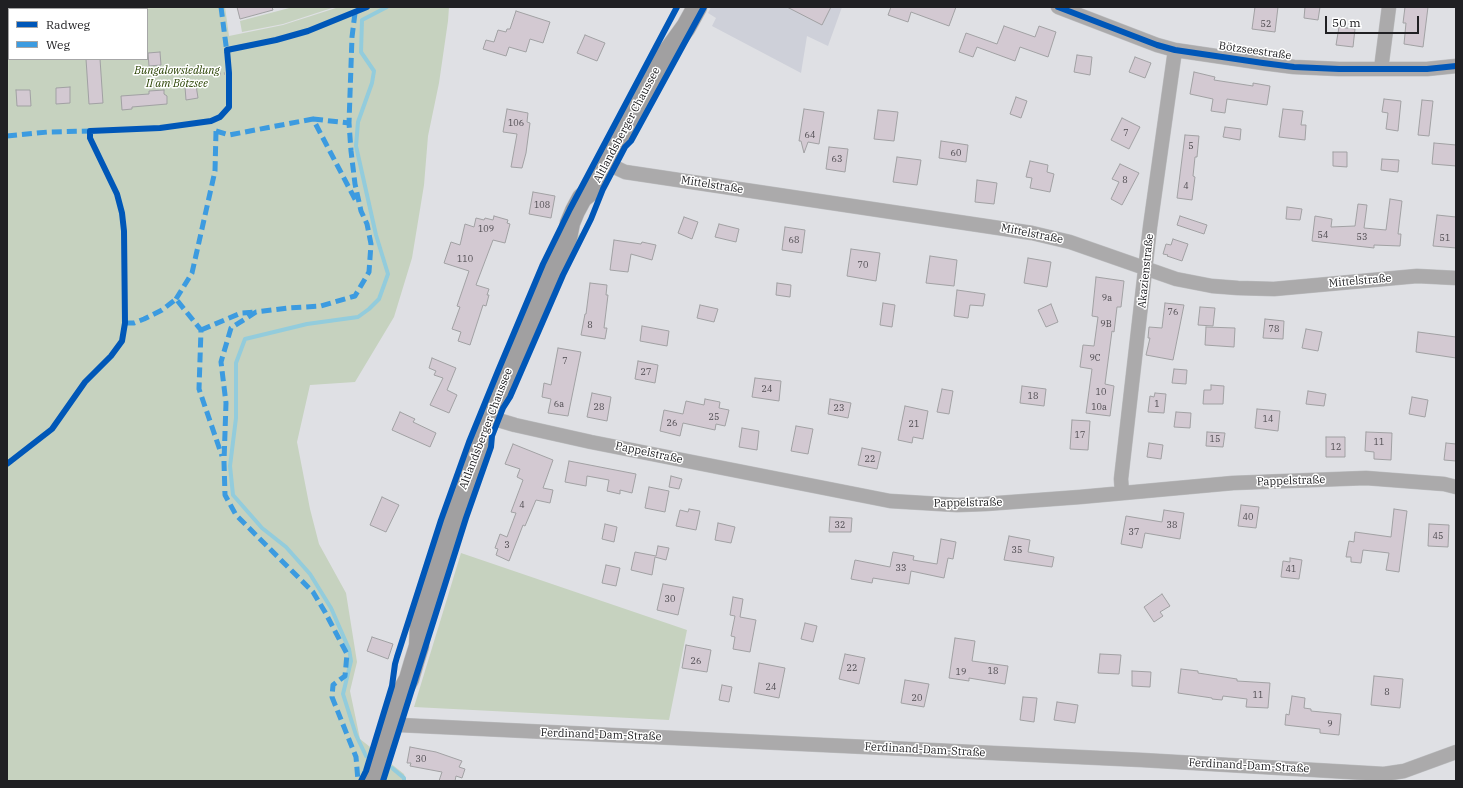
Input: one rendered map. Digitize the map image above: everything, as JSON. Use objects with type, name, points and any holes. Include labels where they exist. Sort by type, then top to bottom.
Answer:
[{"type":"main road","name":"Altlandsberger Chaussee","points":[[662,60],[676,22],[684,7]]},
{"type":"main road","name":"Altlandsberger Chaussee","points":[[373,779],[397,701],[409,678],[419,646],[420,626],[454,514],[488,418],[543,289],[567,238],[578,227],[585,216],[591,203],[592,190],[606,163],[662,60],[686,27],[696,7]]},
{"type":"street","name":"Bötzseestraße","points":[[1058,7],[1157,45],[1176,50],[1294,67],[1381,70],[1427,69],[1456,66]]},
{"type":"street","points":[[1381,70],[1389,7]]},
{"type":"street","name":"Akazienstraße","points":[[1122,493],[1121,478],[1150,227],[1176,50]]},
{"type":"street","name":"Mittelstraße","points":[[606,163],[625,172],[1032,233],[1070,242],[1176,279],[1212,286],[1274,289],[1417,276],[1456,278]]},
{"type":"street","name":"Pappelstraße","points":[[488,418],[591,442],[890,502],[957,505],[985,504],[1233,483],[1366,478],[1444,484],[1456,487]]},
{"type":"street","name":"Ferdinand-Dam-Straße","points":[[391,722],[400,725],[523,732],[1127,759],[1384,774],[1404,771],[1456,752]]},
{"type":"path","points":[[212,74],[229,73]]},
{"type":"shaded area","points":[[711,7],[842,7],[828,46],[807,36],[801,73],[712,26],[716,18],[708,13]]},
{"type":"green space","name":"Bungalowsiedlung II am Bötzsee","points":[[7,7],[225,7],[229,36],[283,25],[339,7],[449,7],[439,83],[428,136],[424,185],[412,258],[394,317],[355,382],[310,385],[297,442],[310,509],[319,544],[346,593],[357,662],[350,691],[360,739],[404,774],[406,781],[7,781]]},
{"type":"green space","points":[[293,7],[335,7],[283,24],[242,32],[240,21]]},
{"type":"green space","points":[[580,233],[582,234],[555,291],[551,287],[570,248]]},
{"type":"green space","points":[[461,553],[687,630],[669,720],[414,707]]},
{"type":"building","points":[[237,7],[272,7],[273,10],[240,19]]},
{"type":"building","points":[[787,7],[831,7],[822,25]]},
{"type":"building","points":[[891,7],[956,7],[949,26],[911,12],[908,22],[888,15]]},
{"type":"building","points":[[1255,7],[1278,7],[1275,32],[1252,29]]},
{"type":"building","points":[[1305,7],[1320,7],[1318,20],[1304,18]]},
{"type":"building","points":[[1405,7],[1428,7],[1423,47],[1404,44],[1406,23],[1403,23]]},
{"type":"building","points":[[516,11],[550,22],[543,43],[530,39],[526,52],[509,47],[506,56],[483,49],[486,40],[494,42],[498,30],[506,32],[507,29],[510,29]]},
{"type":"building","points":[[1004,26],[1035,37],[1039,26],[1056,32],[1048,57],[1020,47],[1015,61],[977,47],[973,57],[959,52],[966,33],[997,44]]},
{"type":"building","points":[[1339,27],[1355,29],[1353,47],[1336,45]]},
{"type":"building","points":[[585,35],[605,43],[597,61],[577,53]]},
{"type":"building","points":[[160,52],[161,65],[149,66],[148,53]]},
{"type":"building","points":[[1077,55],[1092,57],[1090,75],[1074,72]]},
{"type":"building","points":[[1135,57],[1151,63],[1145,78],[1129,72]]},
{"type":"building","points":[[86,60],[100,60],[103,103],[89,104]]},
{"type":"building","points":[[1194,72],[1215,77],[1214,80],[1253,86],[1253,83],[1270,86],[1267,105],[1227,99],[1225,113],[1211,111],[1213,99],[1190,94]]},
{"type":"building","points":[[196,85],[198,98],[186,100],[185,87]]},
{"type":"building","points":[[70,87],[70,103],[56,104],[56,88]]},
{"type":"building","points":[[16,90],[30,90],[31,106],[17,106]]},
{"type":"building","points":[[164,90],[164,94],[167,96],[167,104],[132,107],[132,109],[122,110],[121,96],[149,94],[149,91]]},
{"type":"building","points":[[1016,97],[1027,101],[1021,118],[1010,114]]},
{"type":"building","points":[[1384,99],[1401,101],[1398,131],[1386,129],[1388,113],[1382,112]]},
{"type":"building","points":[[1422,100],[1433,101],[1429,136],[1418,135]]},
{"type":"building","points":[[507,109],[528,113],[527,122],[530,123],[526,153],[522,168],[511,167],[517,134],[503,132]]},
{"type":"building","points":[[804,109],[824,112],[819,144],[808,142],[804,153],[801,141],[799,141]]},
{"type":"building","points":[[1283,109],[1303,111],[1301,125],[1306,125],[1305,140],[1279,137]]},
{"type":"building","points":[[878,110],[898,112],[894,141],[874,139]]},
{"type":"building","points":[[1122,118],[1140,127],[1129,149],[1111,140]]},
{"type":"building","points":[[1225,127],[1241,129],[1240,140],[1223,137]]},
{"type":"building","points":[[1185,135],[1199,136],[1197,157],[1195,157],[1193,176],[1195,177],[1192,200],[1177,198]]},
{"type":"building","points":[[941,141],[968,145],[966,162],[939,158]]},
{"type":"building","points":[[1434,143],[1456,145],[1456,166],[1432,164]]},
{"type":"building","points":[[829,147],[848,149],[845,172],[826,169]]},
{"type":"building","points":[[1333,152],[1347,152],[1347,167],[1333,166]]},
{"type":"building","points":[[897,157],[921,160],[917,185],[893,182]]},
{"type":"building","points":[[1382,159],[1399,160],[1398,172],[1381,170]]},
{"type":"building","points":[[1030,161],[1048,165],[1047,172],[1054,174],[1050,192],[1030,188],[1032,178],[1026,177]]},
{"type":"building","points":[[1120,164],[1139,173],[1122,205],[1111,199],[1119,182],[1112,179]]},
{"type":"building","points":[[977,180],[997,183],[994,204],[975,202]]},
{"type":"building","points":[[533,192],[555,196],[551,218],[529,214]]},
{"type":"building","points":[[1390,199],[1402,201],[1398,234],[1401,234],[1400,246],[1374,245],[1374,248],[1312,241],[1315,216],[1332,219],[1331,227],[1355,226],[1358,204],[1367,205],[1364,228],[1386,230]]},
{"type":"building","points":[[1287,207],[1302,209],[1300,220],[1286,219]]},
{"type":"building","points":[[1437,215],[1456,217],[1456,248],[1433,246]]},
{"type":"building","points":[[494,216],[508,220],[507,223],[510,224],[505,243],[493,240],[476,285],[489,289],[487,295],[489,295],[486,306],[483,305],[470,345],[458,341],[461,332],[452,329],[460,307],[457,306],[469,271],[444,263],[451,242],[460,245],[465,224],[474,227],[476,218],[493,220]]},
{"type":"building","points":[[1180,216],[1207,225],[1204,234],[1177,225]]},
{"type":"building","points":[[684,217],[698,222],[692,239],[678,233]]},
{"type":"building","points":[[719,224],[739,229],[736,242],[715,237]]},
{"type":"building","points":[[785,227],[805,230],[802,253],[782,250]]},
{"type":"building","points":[[1173,239],[1188,244],[1182,261],[1163,254],[1166,244],[1171,245]]},
{"type":"building","points":[[614,240],[641,244],[642,242],[656,245],[652,260],[631,254],[628,272],[610,270]]},
{"type":"building","points":[[851,249],[880,253],[876,281],[847,276]]},
{"type":"building","points":[[930,256],[957,260],[954,286],[926,283]]},
{"type":"building","points":[[1028,258],[1051,262],[1047,287],[1024,283]]},
{"type":"building","points":[[1096,277],[1124,281],[1121,307],[1117,307],[1114,332],[1112,331],[1105,384],[1114,386],[1110,416],[1086,413],[1092,369],[1080,367],[1083,345],[1094,346],[1098,317],[1092,316]]},
{"type":"building","points":[[590,283],[607,285],[606,295],[608,295],[604,328],[607,328],[605,339],[581,335],[586,314]]},
{"type":"building","points":[[777,283],[791,285],[790,297],[776,295]]},
{"type":"building","points":[[957,290],[985,294],[983,306],[970,305],[968,318],[954,316]]},
{"type":"building","points":[[883,303],[895,305],[892,327],[880,325]]},
{"type":"building","points":[[1165,303],[1184,305],[1173,360],[1146,355],[1150,338],[1148,338],[1149,327],[1162,328]]},
{"type":"building","points":[[1051,304],[1058,322],[1046,327],[1038,310]]},
{"type":"building","points":[[700,305],[718,309],[714,322],[697,318]]},
{"type":"building","points":[[1200,307],[1215,308],[1213,326],[1198,325]]},
{"type":"building","points":[[1265,319],[1284,321],[1283,339],[1263,338]]},
{"type":"building","points":[[642,326],[669,331],[667,346],[640,341]]},
{"type":"building","points":[[1206,327],[1235,328],[1234,347],[1205,345]]},
{"type":"building","points":[[1306,329],[1322,332],[1318,351],[1302,348]]},
{"type":"building","points":[[1418,332],[1456,337],[1456,358],[1416,352]]},
{"type":"building","points":[[558,348],[581,352],[568,416],[548,413],[551,399],[542,397],[544,383],[551,385]]},
{"type":"building","points":[[432,358],[456,368],[447,390],[457,395],[449,413],[430,405],[443,378],[434,375],[436,371],[429,368]]},
{"type":"building","points":[[638,361],[658,365],[655,383],[635,379]]},
{"type":"building","points":[[1174,369],[1187,370],[1186,384],[1172,383]]},
{"type":"building","points":[[755,378],[781,381],[779,401],[752,397]]},
{"type":"building","points":[[1211,385],[1224,386],[1223,404],[1203,404],[1204,390],[1211,390]]},
{"type":"building","points":[[1022,386],[1046,389],[1044,406],[1020,403]]},
{"type":"building","points":[[942,389],[953,391],[949,414],[937,412]]},
{"type":"building","points":[[1308,391],[1326,394],[1324,406],[1306,404]]},
{"type":"building","points":[[592,393],[611,397],[607,421],[587,417]]},
{"type":"building","points":[[1155,393],[1166,394],[1164,413],[1148,412],[1150,396],[1154,397]]},
{"type":"building","points":[[1412,397],[1428,400],[1425,417],[1409,414]]},
{"type":"building","points":[[705,399],[720,402],[719,408],[729,410],[725,426],[716,424],[715,430],[683,423],[680,436],[660,431],[664,410],[683,414],[686,401],[704,405]]},
{"type":"building","points":[[830,399],[851,403],[848,418],[828,414]]},
{"type":"building","points":[[905,406],[928,411],[923,439],[913,437],[912,443],[898,440]]},
{"type":"building","points":[[1257,409],[1280,411],[1278,431],[1255,428]]},
{"type":"building","points":[[400,412],[415,419],[413,422],[436,433],[430,447],[392,430]]},
{"type":"building","points":[[1176,412],[1191,413],[1190,428],[1174,427]]},
{"type":"building","points":[[1072,420],[1090,421],[1088,450],[1070,449]]},
{"type":"building","points":[[796,426],[813,429],[808,454],[791,451]]},
{"type":"building","points":[[742,428],[759,431],[757,450],[739,447]]},
{"type":"building","points":[[1207,432],[1225,433],[1223,447],[1206,446]]},
{"type":"building","points":[[1366,432],[1392,433],[1391,460],[1374,459],[1374,452],[1365,451]]},
{"type":"building","points":[[1326,437],[1345,437],[1345,457],[1326,457]]},
{"type":"building","points":[[1149,443],[1163,445],[1161,459],[1147,457]]},
{"type":"building","points":[[1446,443],[1456,444],[1456,461],[1444,460]]},
{"type":"building","points":[[513,444],[553,460],[543,488],[553,490],[550,503],[536,500],[525,526],[523,525],[509,561],[496,555],[498,549],[495,548],[500,534],[507,537],[516,513],[511,512],[523,480],[517,477],[520,469],[505,464]]},
{"type":"building","points":[[862,448],[881,452],[877,469],[858,465]]},
{"type":"building","points":[[569,461],[636,474],[632,493],[620,490],[620,494],[607,491],[609,480],[587,476],[586,486],[565,482]]},
{"type":"building","points":[[671,476],[682,479],[679,489],[669,487]]},
{"type":"building","points":[[649,487],[669,491],[665,512],[645,508]]},
{"type":"building","points":[[382,497],[399,505],[386,532],[370,525]]},
{"type":"building","points":[[1241,505],[1259,507],[1256,528],[1238,526]]},
{"type":"building","points":[[689,509],[700,511],[696,530],[676,526],[680,510],[688,512]]},
{"type":"building","points":[[1394,509],[1407,511],[1399,572],[1386,570],[1389,553],[1363,550],[1361,563],[1351,562],[1351,557],[1346,557],[1349,541],[1354,542],[1355,532],[1391,537]]},
{"type":"building","points":[[1164,510],[1184,513],[1180,539],[1145,533],[1142,548],[1121,544],[1126,516],[1162,522]]},
{"type":"building","points":[[830,517],[852,518],[851,532],[829,532]]},
{"type":"building","points":[[718,523],[735,527],[731,543],[715,540]]},
{"type":"building","points":[[605,524],[617,527],[614,542],[602,539]]},
{"type":"building","points":[[1429,524],[1449,525],[1448,547],[1428,546]]},
{"type":"building","points":[[1009,536],[1030,540],[1028,552],[1054,557],[1052,567],[1004,560]]},
{"type":"building","points":[[941,539],[956,542],[953,559],[948,558],[944,578],[911,571],[909,584],[873,578],[872,583],[851,579],[855,560],[890,567],[893,552],[914,556],[913,560],[937,564]]},
{"type":"building","points":[[658,546],[669,548],[666,560],[655,557],[652,575],[631,570],[635,552],[656,556]]},
{"type":"building","points":[[1290,558],[1302,560],[1299,579],[1281,577],[1283,561],[1290,562]]},
{"type":"building","points":[[606,565],[620,568],[616,586],[602,583]]},
{"type":"building","points":[[663,584],[684,588],[678,615],[657,610]]},
{"type":"building","points":[[1162,594],[1170,606],[1160,612],[1163,616],[1154,622],[1144,607]]},
{"type":"building","points":[[733,597],[743,599],[740,617],[756,620],[750,652],[733,649],[735,637],[731,636],[735,616],[730,615]]},
{"type":"building","points":[[805,623],[817,626],[813,642],[801,639]]},
{"type":"building","points":[[372,637],[393,644],[388,659],[367,651]]},
{"type":"building","points":[[955,638],[975,641],[972,661],[1008,666],[1005,684],[969,678],[969,681],[949,678]]},
{"type":"building","points":[[686,645],[711,650],[707,672],[682,668]]},
{"type":"building","points":[[845,654],[865,658],[859,684],[839,679]]},
{"type":"building","points":[[1100,654],[1121,655],[1119,674],[1098,673]]},
{"type":"building","points":[[759,663],[785,668],[779,698],[754,693]]},
{"type":"building","points":[[1181,669],[1237,679],[1237,681],[1270,683],[1268,708],[1246,707],[1247,699],[1223,696],[1222,700],[1178,693]]},
{"type":"building","points":[[1132,671],[1151,672],[1150,687],[1132,686]]},
{"type":"building","points":[[1374,676],[1403,679],[1400,708],[1371,705]]},
{"type":"building","points":[[905,680],[929,684],[924,707],[901,703]]},
{"type":"building","points":[[722,685],[732,687],[729,702],[719,700]]},
{"type":"building","points":[[1292,696],[1305,698],[1304,708],[1311,709],[1311,711],[1341,714],[1339,735],[1320,733],[1320,729],[1285,725],[1286,714],[1289,715]]},
{"type":"building","points":[[1023,697],[1037,698],[1034,722],[1020,720]]},
{"type":"building","points":[[1057,702],[1078,705],[1075,723],[1054,720]]},
{"type":"building","points":[[410,747],[436,752],[462,761],[459,767],[465,769],[462,778],[456,776],[455,781],[439,781],[442,772],[410,766],[411,763],[407,763]]},
{"type":"waterway","points":[[366,756],[356,735],[343,694],[351,661],[349,649],[331,608],[310,574],[286,547],[262,528],[233,495],[230,466],[236,418],[236,363],[245,339],[307,324],[358,317],[379,299],[388,274],[376,235],[356,146],[358,122],[372,83],[374,71],[361,52],[362,20],[387,7]]},
{"type":"waterway","points":[[392,768],[404,778],[404,781]]},
{"type":"marked path","points":[[221,7],[227,53]]},
{"type":"marked path","points":[[355,13],[352,37],[349,123],[355,184],[361,211],[367,224],[371,244],[369,272],[355,296],[321,306],[256,312],[231,328],[221,362],[226,403],[224,462],[225,495],[236,515],[313,592],[347,654],[345,676],[333,685],[332,697],[356,757],[358,781]]},
{"type":"marked path","points":[[313,119],[349,123]]},
{"type":"marked path","points":[[216,131],[229,135],[313,119],[357,203]]},
{"type":"marked path","points":[[176,299],[192,273],[215,171],[216,131],[214,127]]},
{"type":"marked path","points":[[7,136],[48,132],[93,131]]},
{"type":"marked path","points":[[125,323],[134,323],[144,319],[162,310],[176,299],[201,330],[199,389],[222,456]]},
{"type":"marked path","points":[[201,330],[241,313],[256,312]]},
{"type":"cycle path","points":[[7,464],[52,429],[85,382],[111,356],[122,341],[125,323],[124,231],[122,213],[117,194],[90,138],[90,131],[160,128],[211,121],[220,117],[229,107],[227,50],[276,40],[308,31],[367,7]]},
{"type":"cycle path","points":[[361,781],[366,771],[392,686],[397,657],[441,520],[469,442],[543,264],[570,209],[677,7]]},
{"type":"cycle path","points":[[383,781],[466,518],[491,447],[492,436],[503,408],[510,397],[563,275],[591,219],[603,189],[704,7]]},
{"type":"cycle path","points":[[1058,7],[1157,45],[1175,50],[1294,67],[1339,69],[1427,69],[1456,66]]}]
